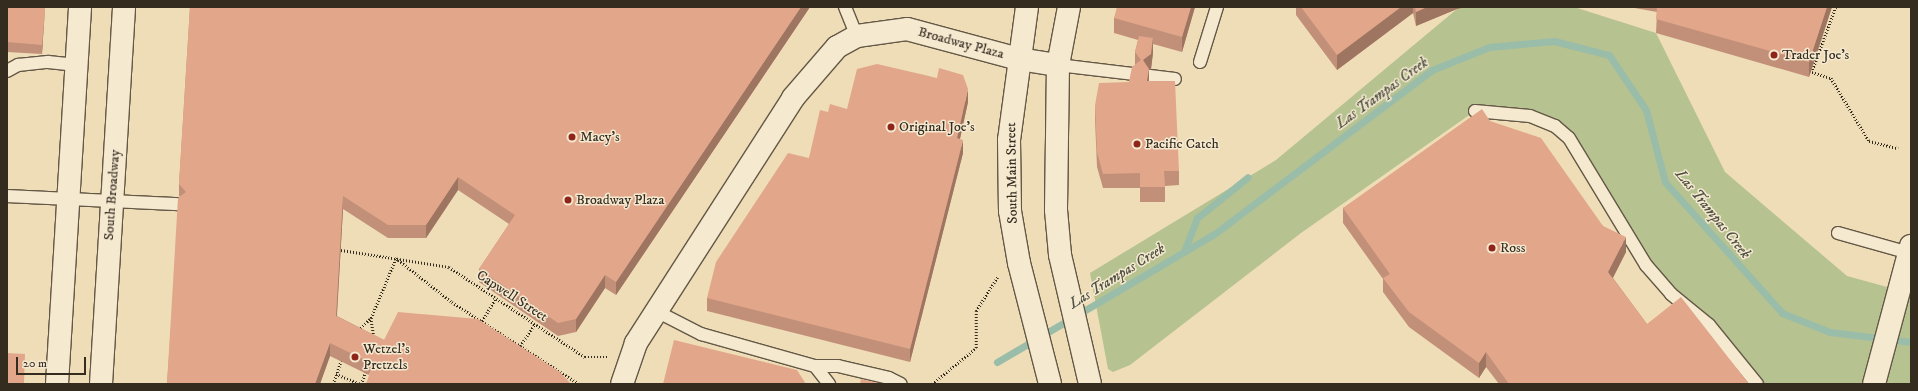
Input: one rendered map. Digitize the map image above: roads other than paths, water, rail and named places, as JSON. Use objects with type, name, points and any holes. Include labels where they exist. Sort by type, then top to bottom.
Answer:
[{"type":"main road","points":[[57,384],[70,199],[80,7]]},
{"type":"main road","name":"South Broadway","points":[[101,384],[111,199],[124,7]]},
{"type":"main road","name":"South Main Street","points":[[1027,7],[1009,140],[1010,267],[1050,384]]},
{"type":"main road","points":[[1068,7],[1058,64],[1054,143],[1060,255],[1090,384]]},
{"type":"main road","name":"Broadway Plaza","points":[[622,384],[636,343],[656,311],[805,81],[837,47],[857,36],[907,29],[1019,59],[1058,64]]},
{"type":"main road","points":[[1874,384],[1898,290],[1910,250]]},
{"type":"lane","points":[[845,7],[857,36]]},
{"type":"lane","points":[[1200,62],[1217,7]]},
{"type":"lane","points":[[7,71],[18,65],[48,62],[77,64]]},
{"type":"lane","points":[[1058,64],[1134,74]]},
{"type":"lane","points":[[1150,76],[1175,79]]},
{"type":"lane","points":[[1475,111],[1530,116],[1555,126],[1569,138],[1646,266],[1671,294],[1709,325],[1757,384]]},
{"type":"lane","points":[[7,196],[111,199],[179,204]]},
{"type":"lane","points":[[1838,232],[1910,250]]},
{"type":"lane","points":[[656,311],[701,334],[815,366],[838,366],[889,378],[901,384]]},
{"type":"lane","points":[[815,366],[829,384]]},
{"type":"waterway","name":"Las Trampas Creek","points":[[997,362],[1213,235],[1432,70],[1489,47],[1554,41],[1609,55],[1646,110],[1665,182],[1782,313],[1830,332],[1911,342]]},
{"type":"waterway","points":[[1185,249],[1197,218],[1248,177]]},
{"type":"place","name":"Trader Joe's","points":[[1774,55]]},
{"type":"place","name":"Original Joe's","points":[[891,127]]},
{"type":"place","name":"Macy's","points":[[572,137]]},
{"type":"place","name":"Pacific Catch","points":[[1137,144]]},
{"type":"place","name":"Broadway Plaza","points":[[568,200]]},
{"type":"place","name":"Ross","points":[[1492,248]]},
{"type":"place","name":"Wetzel's Pretzels","points":[[355,357]]}]
